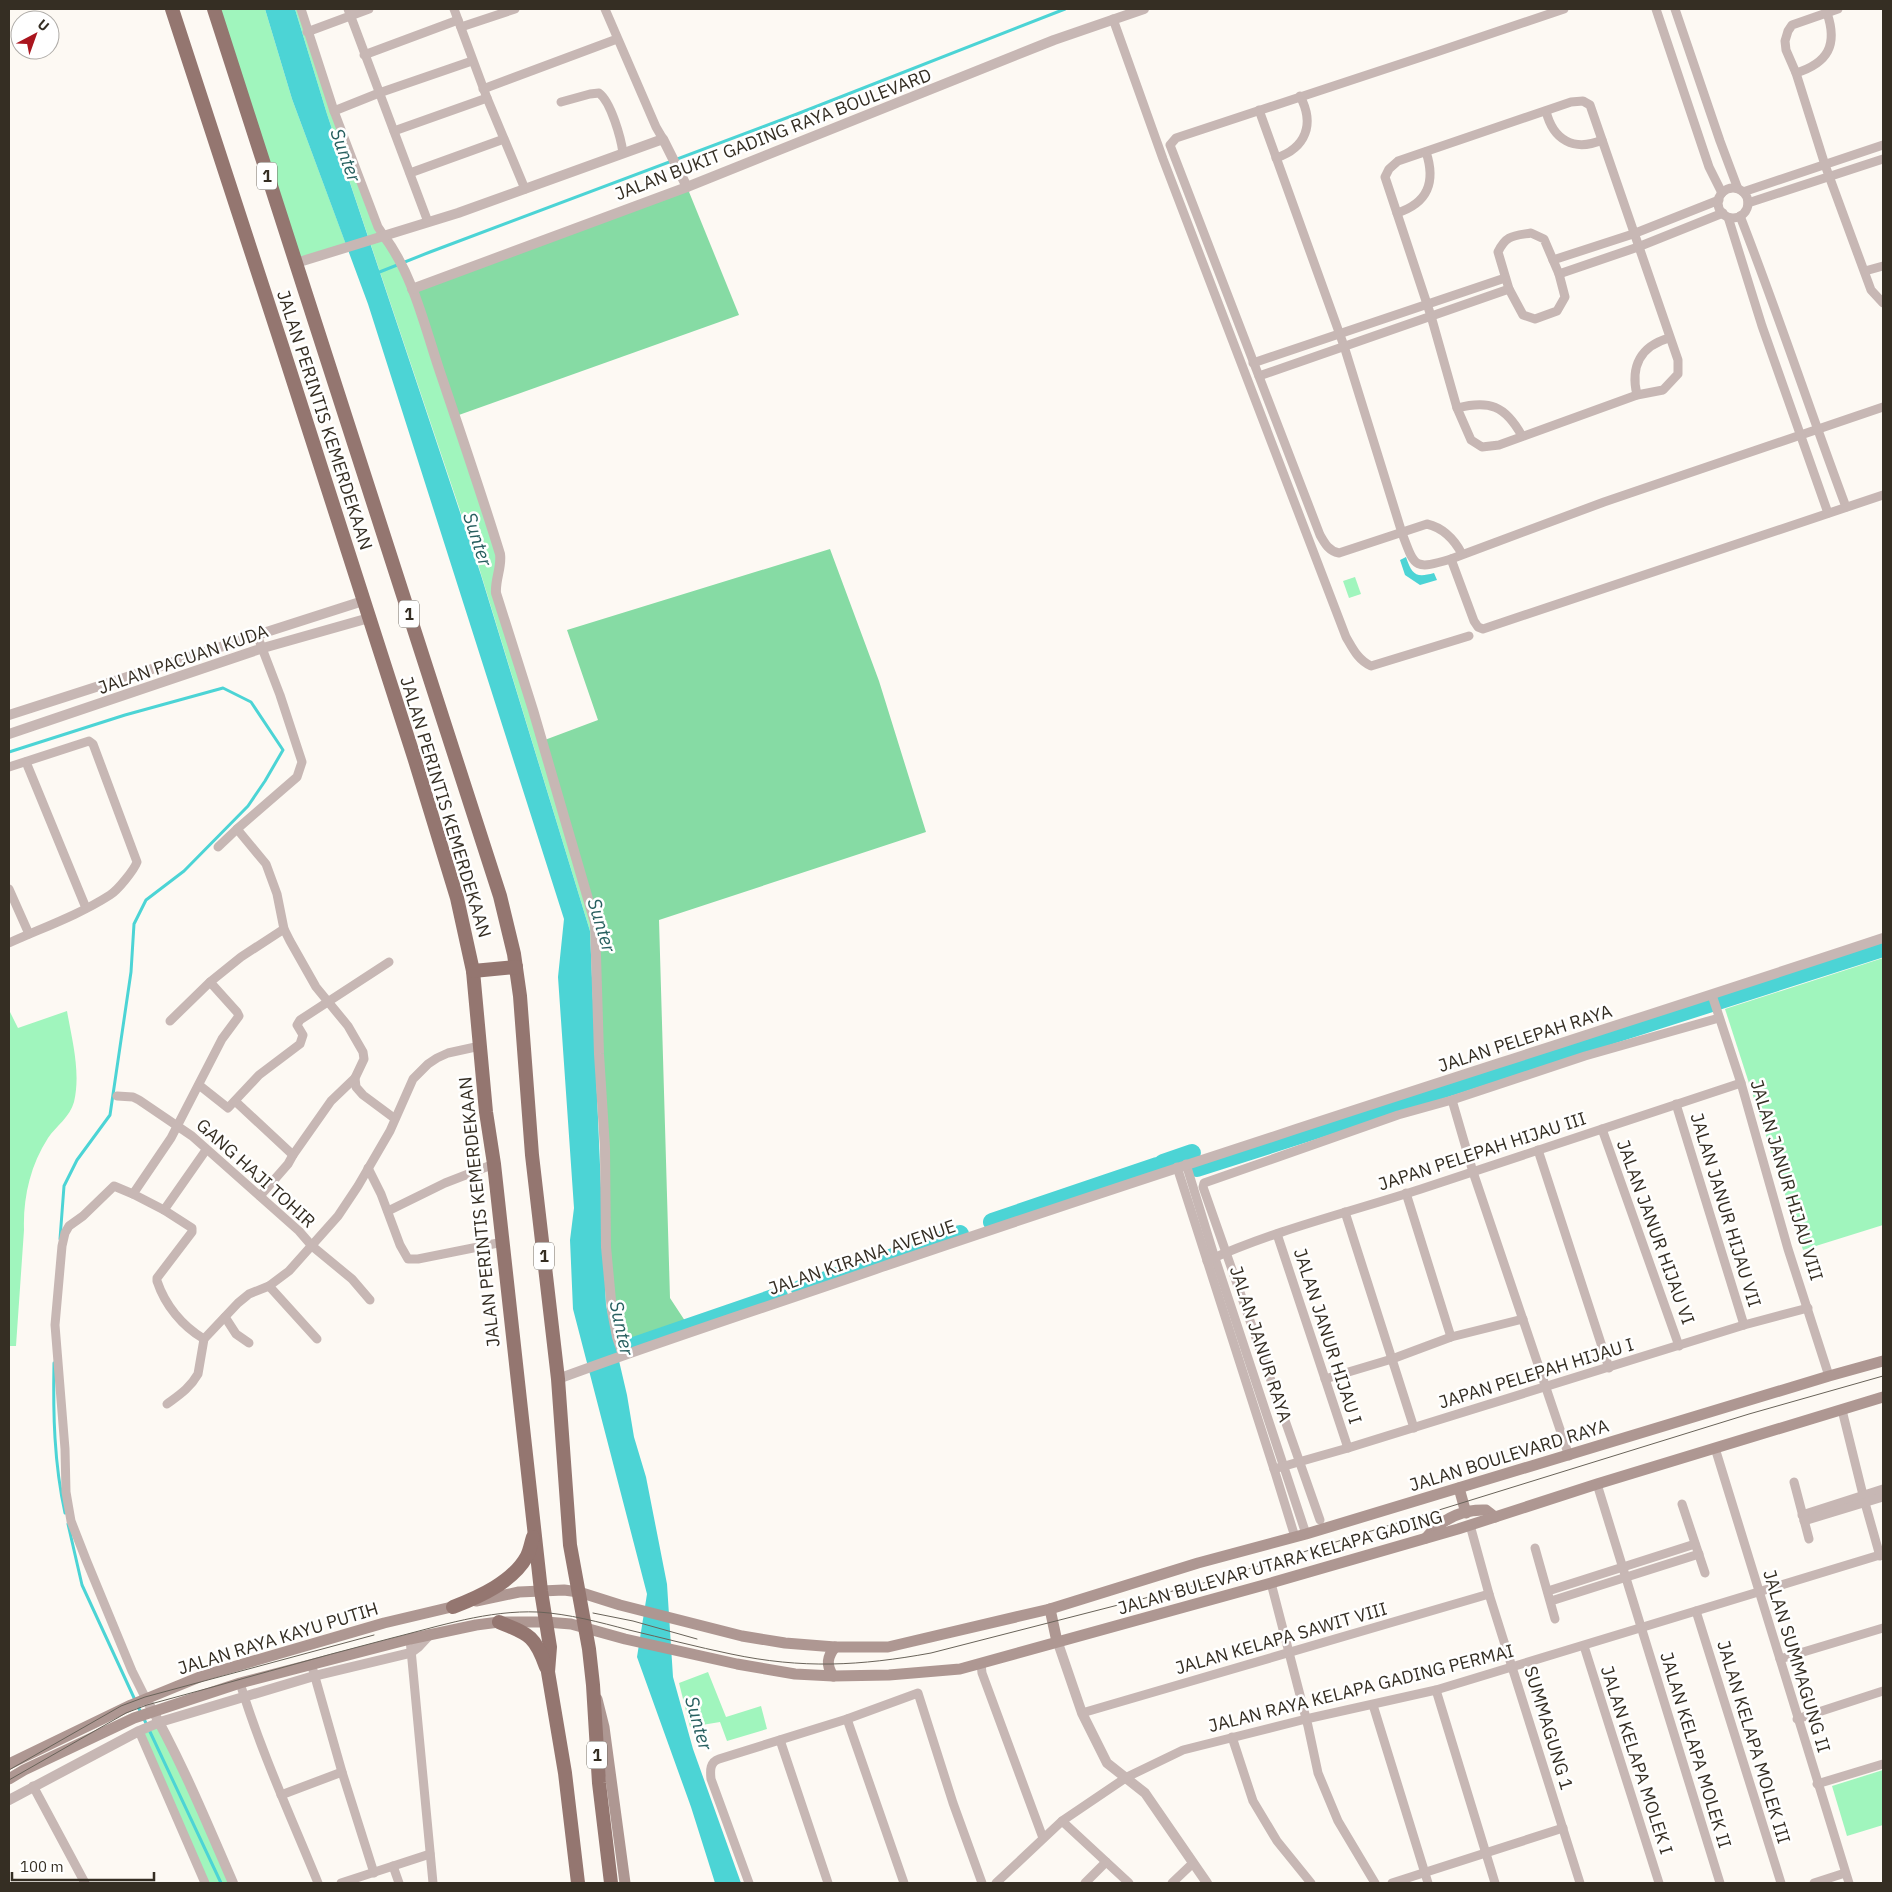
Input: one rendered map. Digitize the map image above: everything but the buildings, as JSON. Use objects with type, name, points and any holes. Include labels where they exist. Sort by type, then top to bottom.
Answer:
[{"type":"highway","name":"JALAN PERINTIS KEMERDEKAAN","points":[[172,9],[285,355],[457,898],[473,971],[486,1112],[503,1242],[513,1350],[541,1590],[550,1647],[548,1672],[565,1773],[578,1883]]},
{"type":"highway","name":"JALAN PERINTIS KEMERDEKAAN","points":[[214,9],[497,886],[516,968],[520,996],[532,1155],[558,1379],[570,1545],[586,1627],[593,1685],[600,1783],[612,1883]]},
{"type":"highway","points":[[473,971],[516,968]]},
{"type":"highway","points":[[453,1607],[489,1591],[511,1574],[527,1555],[535,1532]]},
{"type":"highway","points":[[499,1622],[521,1631],[540,1648],[548,1672]]},
{"type":"main road","points":[[1829,1376],[1883,1361]]},
{"type":"main road","name":"JALAN BOULEVARD RAYA","points":[[1198,1563],[1306,1534],[1829,1376]]},
{"type":"main road","points":[[1426,1538],[1444,1520],[1466,1512],[1486,1510],[1495,1517],[1883,1397]]},
{"type":"main road","points":[[1460,1488],[1466,1512]]},
{"type":"main road","name":"JALAN BULEVAR UTARA KELAPA GADING","points":[[546,1622],[586,1627],[625,1639],[766,1670],[833,1676],[889,1675],[960,1669],[1037,1648],[1057,1640],[1074,1639],[1495,1517]]},
{"type":"main road","name":"JALAN BULEVAR UTARA KELAPA GADING","points":[[541,1590],[579,1592],[631,1608],[742,1636],[785,1643],[835,1647],[888,1647],[1050,1610],[1198,1563]]},
{"type":"main road","name":"JALAN RAYA KAYU PUTIH","points":[[9,1764],[145,1699],[202,1676],[384,1623],[504,1595],[541,1590]]},
{"type":"main road","points":[[1050,1610],[1057,1640]]},
{"type":"main road","name":"JALAN RAYA KAYU PUTIH","points":[[9,1779],[24,1770],[152,1711],[240,1683],[313,1670],[430,1634],[499,1622],[546,1622]]},
{"type":"main road","points":[[833,1676],[828,1668],[828,1655],[835,1647]]},
{"type":"main road","name":"JALAN PERINTIS KEMERDEKAAN","points":[[593,1685],[604,1727],[625,1883]]},
{"type":"street","points":[[301,9],[334,110],[378,227],[382,237],[391,245],[411,286],[468,451],[500,554],[501,562],[496,593],[533,710],[595,923],[606,1247],[612,1311],[621,1355]]},
{"type":"street","points":[[307,32],[349,12],[369,9]]},
{"type":"street","points":[[454,9],[472,61],[524,189]]},
{"type":"street","points":[[364,55],[459,23],[515,9]]},
{"type":"street","points":[[605,9],[656,127],[687,187]]},
{"type":"street","name":"JALAN BUKIT GADING RAYA BOULEVARD","points":[[411,286],[687,187],[1054,40],[1144,9]]},
{"type":"street","points":[[1462,554],[1452,538],[1436,526],[1427,524],[1419,525],[1402,533],[1339,553],[1332,551],[1326,545],[1320,535],[1170,145],[1176,138],[1300,96],[1416,60],[1564,9]]},
{"type":"street","points":[[1656,9],[1720,197],[1720,210],[1725,215],[1828,513]]},
{"type":"street","points":[[1559,274],[1725,215],[1736,218],[1746,210],[1748,203],[1720,141],[1675,9]]},
{"type":"street","points":[[1838,9],[1792,25],[1785,41],[1786,50],[1796,74],[1825,165],[1871,290],[1883,303]]},
{"type":"street","points":[[349,12],[428,222]]},
{"type":"street","points":[[1796,74],[1820,62],[1828,52],[1832,39],[1832,26],[1827,13]]},
{"type":"street","points":[[1113,19],[1163,159],[1346,637],[1356,656],[1364,663],[1372,666],[1469,636]]},
{"type":"street","points":[[394,131],[617,39]]},
{"type":"street","points":[[334,110],[378,92],[472,61]]},
{"type":"street","points":[[561,102],[590,94],[602,94],[610,110],[622,144],[623,153]]},
{"type":"street","points":[[1276,158],[1296,148],[1305,134],[1308,117],[1306,106],[1300,96]]},
{"type":"street","points":[[1583,101],[1590,104],[1633,234],[1678,360],[1678,374],[1663,390],[1637,395],[1499,445],[1482,447],[1471,440],[1457,408],[1428,305],[1385,177],[1389,169],[1398,161],[1546,111],[1571,102],[1583,101]]},
{"type":"street","points":[[1259,110],[1340,334],[1402,533],[1416,564],[1428,566],[1451,559],[1604,502],[1883,407]]},
{"type":"street","points":[[1546,111],[1549,123],[1558,136],[1569,142],[1579,145],[1593,144],[1602,140]]},
{"type":"street","points":[[410,173],[504,139]]},
{"type":"street","name":"JALAN BUKIT GADING RAYA BOULEVARD","points":[[296,263],[428,222],[663,139]]},
{"type":"street","points":[[1553,260],[1633,234],[1720,197],[1732,188],[1741,190],[1825,165],[1883,145]]},
{"type":"street","points":[[1397,213],[1409,209],[1420,201],[1427,190],[1431,177],[1430,164],[1426,152]]},
{"type":"street","points":[[1748,203],[1830,178],[1883,159]]},
{"type":"street","points":[[1740,216],[1775,307],[1846,508]]},
{"type":"street","points":[[1531,233],[1544,239],[1553,260],[1565,297],[1562,305],[1557,311],[1535,320],[1523,316],[1505,278],[1498,252],[1502,244],[1509,237],[1531,233]]},
{"type":"street","points":[[1865,271],[1876,266],[1883,266]]},
{"type":"street","points":[[1253,363],[1505,278]]},
{"type":"street","points":[[1258,376],[1509,289]]},
{"type":"street","points":[[1637,395],[1634,382],[1636,368],[1641,356],[1653,344],[1669,338]]},
{"type":"street","points":[[1457,408],[1474,404],[1487,404],[1499,409],[1516,426],[1522,436]]},
{"type":"street","points":[[1451,559],[1474,621],[1483,630],[1883,495]]},
{"type":"street","points":[[9,715],[363,601]]},
{"type":"street","name":"JALAN PACUAN KUDA","points":[[9,734],[263,648],[369,618]]},
{"type":"street","points":[[218,847],[297,777],[301,769],[301,754],[288,724],[280,695],[257,635]]},
{"type":"street","points":[[9,767],[89,741],[93,744],[137,862],[112,894],[9,943]]},
{"type":"street","points":[[26,762],[86,908]]},
{"type":"street","points":[[238,829],[266,864],[277,894],[284,930],[312,980],[348,1026],[363,1052],[364,1059],[355,1078],[331,1101],[288,1164],[260,1196]]},
{"type":"street","points":[[9,889],[29,934]]},
{"type":"street","points":[[170,1021],[210,982],[241,957],[284,930]]},
{"type":"street","name":"JALAN PELEPAH RAYA","points":[[1182,1166],[1712,996],[1883,938]]},
{"type":"street","points":[[199,1085],[226,1108],[231,1106],[259,1075],[300,1044],[303,1035],[297,1025],[298,1022],[328,1000],[389,962]]},
{"type":"street","points":[[133,1194],[178,1125],[222,1039],[239,1016],[210,982]]},
{"type":"street","name":"JALAN JANUR HIJAU VIII","points":[[1712,996],[1741,1083],[1788,1249],[1829,1376]]},
{"type":"street","name":"JALAN PELEPAH RAYA","points":[[1227,1251],[1202,1187],[1206,1182],[1332,1140],[1398,1115],[1452,1100],[1718,1015]]},
{"type":"street","points":[[167,1404],[187,1389],[195,1380],[198,1374],[204,1339],[249,1294],[269,1286],[289,1271],[338,1216],[390,1131],[394,1118],[413,1079],[428,1064],[448,1053],[480,1046]]},
{"type":"street","points":[[355,1078],[356,1086],[363,1095],[394,1118]]},
{"type":"street","name":"JAPAN PELEPAH HIJAU III","points":[[1210,1256],[1406,1194],[1741,1083]]},
{"type":"street","name":"GANG HAJI TOHIR","points":[[117,1096],[133,1097],[178,1125],[303,1234],[312,1246],[342,1270],[370,1300]]},
{"type":"street","points":[[1452,1100],[1473,1172],[1569,1456]]},
{"type":"street","points":[[235,1101],[293,1155]]},
{"type":"street","name":"JALAN JANUR HIJAU VII","points":[[1676,1104],[1744,1325]]},
{"type":"street","name":"JALAN JANUR HIJAU VI","points":[[1602,1129],[1679,1346]]},
{"type":"street","points":[[164,1210],[206,1150]]},
{"type":"street","points":[[1538,1150],[1609,1368]]},
{"type":"street","points":[[388,1211],[445,1183],[494,1164]]},
{"type":"street","name":"JALAN KIRANA AVENUE","points":[[558,1379],[621,1355],[1182,1166]]},
{"type":"street","name":"JALAN JANUR RAYA","points":[[1182,1166],[1295,1537]]},
{"type":"street","points":[[368,1168],[388,1211],[400,1245],[408,1259],[418,1259],[503,1242]]},
{"type":"street","points":[[204,1339],[192,1332],[181,1321],[166,1302],[156,1281],[192,1230],[164,1210],[114,1186],[83,1216],[69,1226],[65,1233],[61,1254],[56,1325],[65,1449],[66,1492],[72,1521],[132,1671],[204,1816],[233,1883]]},
{"type":"street","points":[[1406,1194],[1451,1337]]},
{"type":"street","points":[[1345,1212],[1414,1428]]},
{"type":"street","name":"JALAN JANUR HIJAU I","points":[[1277,1234],[1348,1448]]},
{"type":"street","points":[[1227,1251],[1320,1520]]},
{"type":"street","name":"JALAN JANUR RAYA","points":[[1210,1256],[1306,1534]]},
{"type":"street","points":[[269,1286],[317,1339]]},
{"type":"street","name":"JAPAN PELEPAH HIJAU I","points":[[1274,1469],[1414,1428],[1744,1325],[1808,1308]]},
{"type":"street","points":[[225,1317],[236,1334],[250,1343]]},
{"type":"street","points":[[1325,1379],[1392,1359],[1451,1337],[1523,1319]]},
{"type":"street","points":[[1842,1410],[1864,1499],[1882,1555]]},
{"type":"street","name":"JALAN SUMMAGUNG II","points":[[1715,1448],[1849,1883]]},
{"type":"street","points":[[1794,1482],[1809,1539]]},
{"type":"street","name":"JALAN KELAPA MOLEK II","points":[[1597,1484],[1720,1883]]},
{"type":"street","points":[[1864,1499],[1883,1488]]},
{"type":"street","points":[[1803,1518],[1864,1499],[1883,1497]]},
{"type":"street","points":[[1682,1504],[1705,1573]]},
{"type":"street","name":"SUMMAGUNG 1","points":[[1470,1525],[1489,1594],[1580,1883]]},
{"type":"street","points":[[1548,1591],[1695,1544]]},
{"type":"street","points":[[1535,1548],[1555,1619]]},
{"type":"street","points":[[1551,1601],[1699,1554]]},
{"type":"street","name":"JALAN RAYA KELAPA GADING PERMAI","points":[[996,1883],[1062,1821],[1127,1777],[1183,1750],[1306,1719],[1436,1690],[1882,1555]]},
{"type":"street","points":[[1271,1583],[1306,1719],[1314,1762],[1323,1788],[1338,1821],[1375,1883]]},
{"type":"street","name":"JALAN KELAPA SAWIT VIII","points":[[1082,1712],[1489,1594]]},
{"type":"street","name":"JALAN KELAPA MOLEK III","points":[[1696,1611],[1781,1883]]},
{"type":"street","points":[[1780,1659],[1883,1628]]},
{"type":"street","name":"JALAN RAYA KAYU PUTIH","points":[[9,1800],[157,1723],[244,1696],[313,1670],[410,1653],[430,1634]]},
{"type":"street","points":[[410,1639],[433,1883]]},
{"type":"street","points":[[1057,1640],[1082,1712],[1108,1762],[1115,1770],[1127,1777],[1145,1793],[1207,1883]]},
{"type":"street","name":"JALAN KELAPA MOLEK I","points":[[1584,1646],[1659,1883]]},
{"type":"street","points":[[981,1664],[982,1673],[1043,1838]]},
{"type":"street","points":[[313,1670],[342,1772],[374,1873]]},
{"type":"street","points":[[240,1683],[281,1795],[318,1883]]},
{"type":"street","points":[[1436,1690],[1495,1883]]},
{"type":"street","points":[[1797,1719],[1883,1691]]},
{"type":"street","points":[[749,1883],[711,1779],[713,1763],[719,1758],[780,1740],[918,1693],[953,1803],[982,1883]]},
{"type":"street","points":[[1373,1705],[1428,1883]]},
{"type":"street","points":[[130,1706],[205,1883]]},
{"type":"street","points":[[847,1718],[904,1883]]},
{"type":"street","points":[[1232,1737],[1254,1801],[1277,1841],[1311,1883]]},
{"type":"street","points":[[780,1740],[828,1883]]},
{"type":"street","points":[[1818,1784],[1883,1764]]},
{"type":"street","points":[[281,1795],[342,1772]]},
{"type":"street","points":[[33,1786],[85,1883]]},
{"type":"street","points":[[1062,1821],[1129,1883]]},
{"type":"street","points":[[1392,1883],[1563,1828]]},
{"type":"street","points":[[341,1883],[430,1854]]},
{"type":"street","points":[[1085,1883],[1106,1862]]},
{"type":"street","points":[[1172,1883],[1193,1863]]},
{"type":"street","points":[[393,1866],[399,1883]]},
{"type":"street","points":[[1814,1883],[1845,1873]]},
{"type":"green space","points":[[216,9],[265,9],[292,99],[347,247],[296,263]]},
{"type":"green space","points":[[295,9],[300,9],[378,227],[400,264],[500,554],[496,584],[595,923],[603,1208],[590,931],[477,561],[327,114]]},
{"type":"green space","points":[[687,187],[739,315],[456,416],[412,289]]},
{"type":"green space","points":[[830,549],[879,681],[926,832],[659,920],[670,1298],[689,1327],[622,1350],[612,1311],[595,923],[542,741],[598,720],[567,630]]},
{"type":"green space","points":[[1355,577],[1361,594],[1349,598],[1343,581]]},
{"type":"green space","points":[[1883,958],[1883,1225],[1803,1250],[1725,1009]]},
{"type":"green space","points":[[9,1010],[18,1028],[67,1011],[77,1079],[72,1107],[48,1138],[42,1149],[32,1171],[26,1194],[16,1346],[9,1346]]},
{"type":"green space","points":[[708,1672],[726,1717],[761,1706],[767,1729],[727,1741],[720,1722],[690,1727],[679,1683]]},
{"type":"green space","points":[[160,1722],[233,1883],[205,1883],[139,1731]]},
{"type":"green space","points":[[1883,1770],[1883,1825],[1847,1836],[1832,1786]]},
{"type":"water","points":[[265,9],[295,9],[327,114],[481,575],[590,931],[606,1305],[627,1395],[634,1437],[646,1477],[667,1584],[673,1677],[693,1749],[741,1883],[715,1883],[691,1807],[637,1657],[647,1594],[573,1309],[570,1240],[574,1208],[558,977],[564,919],[368,304],[292,99]]},
{"type":"water","points":[[1406,557],[1410,568],[1415,574],[1434,573],[1437,580],[1420,585],[1405,575],[1400,560]]},
{"type":"waterway","points":[[377,273],[797,114],[1065,9]]},
{"type":"waterway","points":[[9,752],[125,715],[223,688],[251,702],[283,750],[248,806],[184,871],[146,900],[134,924],[131,972],[110,1115],[77,1160],[64,1186],[60,1239]]},
{"type":"waterway","points":[[1197,1168],[1883,948]]},
{"type":"waterway","points":[[1163,1163],[1192,1153]]},
{"type":"waterway","points":[[992,1222],[1157,1166]]},
{"type":"waterway","points":[[800,1289],[960,1234]]},
{"type":"waterway","name":"Sunter","points":[[628,1348],[779,1296]]},
{"type":"waterway","points":[[54,1363],[55,1438],[58,1476],[65,1513]]},
{"type":"waterway","points":[[68,1524],[82,1585],[141,1713]]},
{"type":"waterway","points":[[144,1719],[221,1883]]},
{"type":"tram line","points":[[9,1780],[126,1713],[147,1705],[331,1654],[482,1616],[519,1612],[573,1616],[718,1651],[782,1662],[807,1664],[855,1663],[931,1653],[1200,1584],[1749,1414],[1883,1376]]},
{"type":"tram line","points":[[593,1613],[633,1621],[697,1639]]},
{"type":"tram line","points":[[9,1770],[121,1706],[145,1697],[374,1635]]}]
